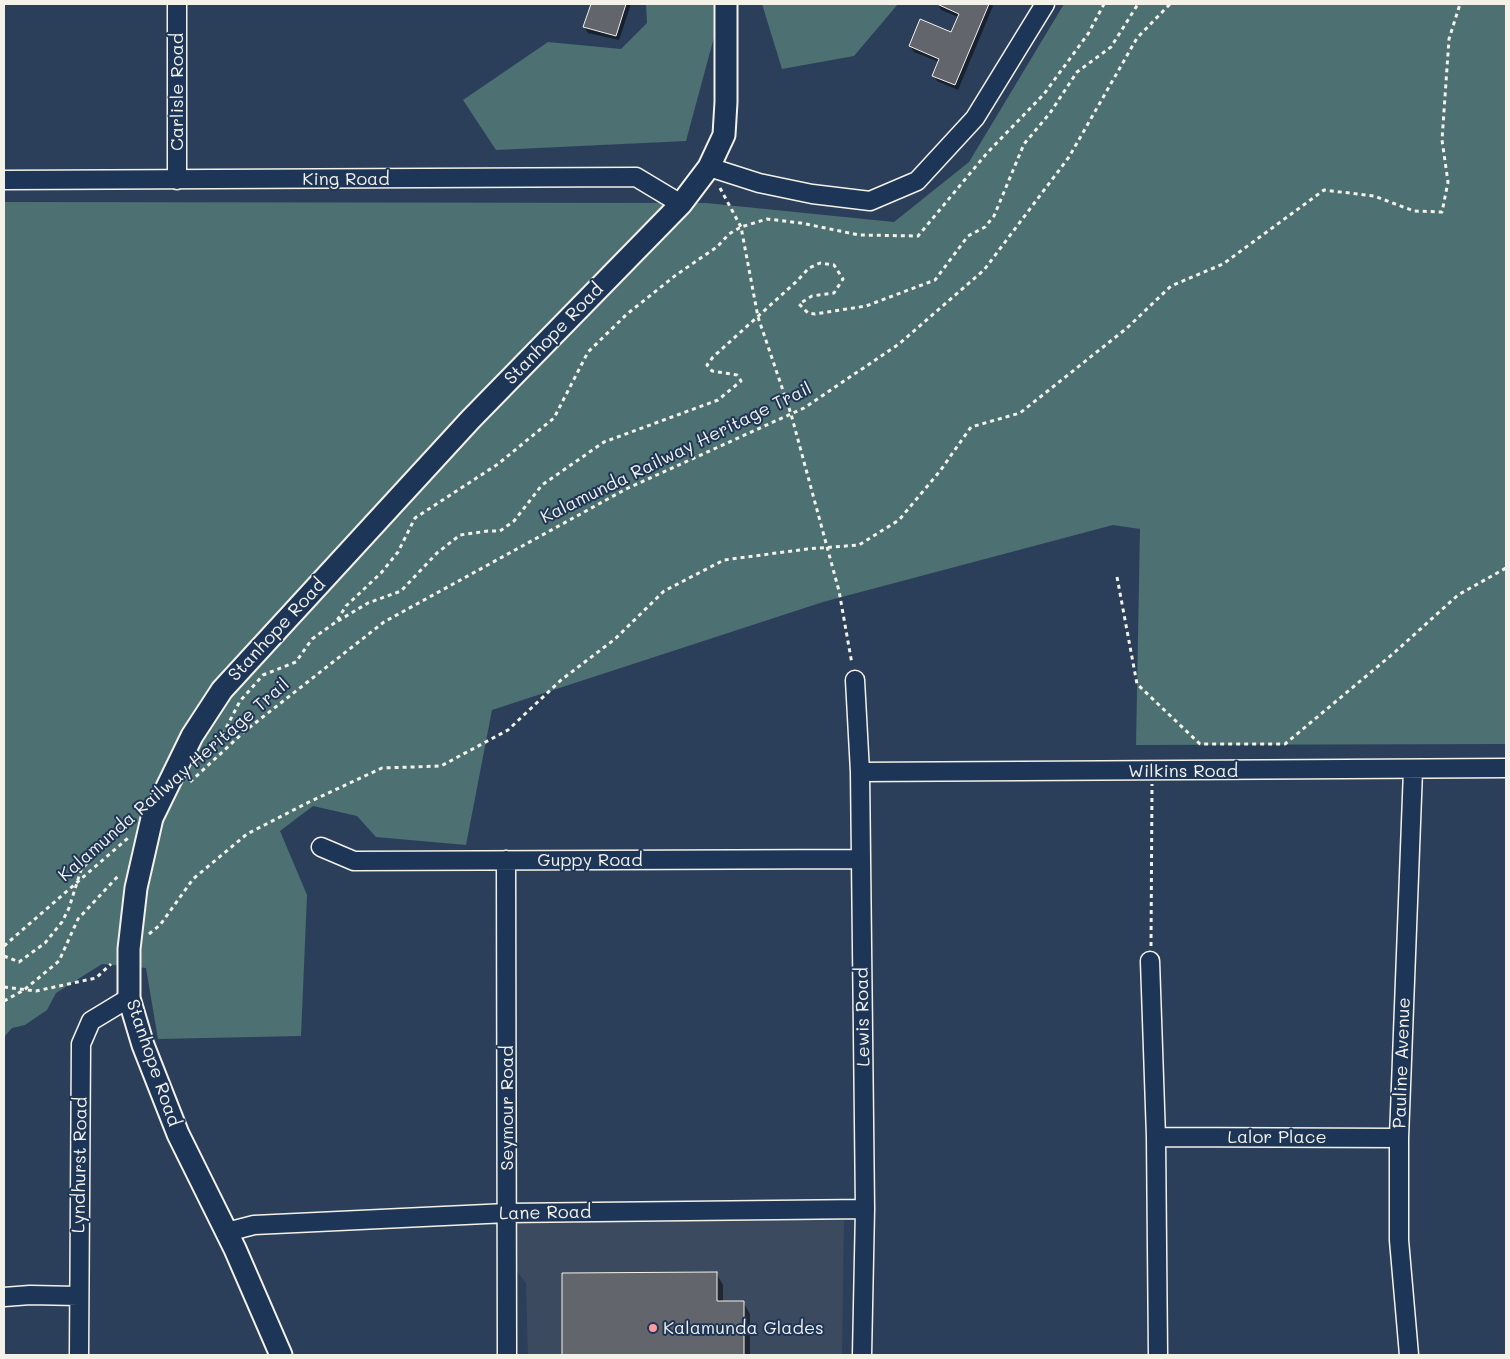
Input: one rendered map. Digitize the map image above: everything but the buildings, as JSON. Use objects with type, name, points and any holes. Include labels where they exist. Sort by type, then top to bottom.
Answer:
[{"type":"street","name":"Carlisle Road","points":[[177,4],[177,180]]},
{"type":"street","name":"Stanhope Road","points":[[281,1355],[226,1232],[178,1134],[143,1045],[129,998],[129,949],[136,888],[152,818],[192,736],[222,690],[471,419],[681,204],[709,167],[724,135],[726,4]]},
{"type":"street","points":[[709,167],[759,183],[812,194],[870,201],[918,181],[975,118],[1045,4]]},
{"type":"street","name":"King Road","points":[[4,180],[636,178],[681,204]]},
{"type":"street","name":"Lewis Road","points":[[855,680],[860,772],[861,859],[864,1209],[862,1355]]},
{"type":"street","name":"Wilkins Road","points":[[860,772],[1506,768]]},
{"type":"street","name":"Pauline Avenue","points":[[1409,1355],[1399,1240],[1399,1138],[1413,770]]},
{"type":"street","name":"Guppy Road","points":[[321,848],[354,861],[861,859]]},
{"type":"street","name":"Seymour Road","points":[[506,860],[507,1355]]},
{"type":"street","points":[[1150,961],[1156,1136],[1158,1355]]},
{"type":"street","name":"Lyndhurst Road","points":[[79,1355],[81,1044],[91,1021],[129,998]]},
{"type":"street","name":"Lalor Place","points":[[1156,1136],[1399,1138]]},
{"type":"street","name":"Lane Road","points":[[226,1232],[254,1225],[507,1213],[864,1209]]},
{"type":"street","points":[[4,1297],[30,1295],[78,1296]]},
{"type":"path","points":[[336,622],[346,606],[381,572],[398,552],[416,518],[498,464],[554,418],[588,352],[627,314],[676,274],[717,247],[729,234],[741,227],[767,219],[801,223],[860,235],[918,236],[987,153],[1044,94],[1088,34],[1104,4]]},
{"type":"path","points":[[196,766],[222,736],[240,701],[263,675],[296,662],[312,639],[336,622],[368,603],[402,591],[437,553],[460,535],[488,531],[500,532],[514,521],[542,484],[604,442],[718,400],[742,381],[737,375],[712,371],[707,365],[713,357],[809,268],[820,263],[834,265],[843,278],[834,293],[812,296],[799,304],[808,313],[815,314],[866,306],[935,280],[968,236],[985,227],[994,216],[1024,144],[1050,114],[1077,72],[1111,46],[1138,4]]},
{"type":"path","name":"Kalamunda Railway Heritage Trail","points":[[188,785],[245,731],[384,622],[626,489],[804,408],[899,344],[984,270],[1069,157],[1137,38],[1170,4]]},
{"type":"path","points":[[4,988],[36,991],[96,978],[160,925],[193,879],[247,834],[309,802],[382,768],[441,766],[508,730],[561,680],[615,639],[664,591],[724,560],[860,545],[899,520],[940,471],[971,427],[1020,413],[1127,328],[1171,286],[1223,264],[1324,190],[1374,196],[1414,210],[1442,212],[1448,182],[1442,140],[1449,39],[1460,4]]},
{"type":"path","points":[[709,167],[741,227],[758,316],[791,414],[839,590],[855,680]]},
{"type":"path","points":[[1118,577],[1137,684],[1200,744],[1285,744],[1395,652],[1458,595],[1506,568]]},
{"type":"path","points":[[1150,961],[1152,934],[1152,771]]},
{"type":"path","points":[[4,956],[19,962],[46,943],[62,922],[81,870],[115,832],[138,815]]},
{"type":"path","name":"Kalamunda Railway Heritage Trail","points":[[4,946],[78,880],[130,837]]},
{"type":"path","points":[[4,1001],[24,990],[60,961],[78,919],[121,873]]},
{"type":"shaded area","points":[[844,1220],[842,1355],[528,1355],[526,1283],[515,1269],[513,1221]]},
{"type":"green space","points":[[646,4],[723,4],[686,141],[496,150],[463,100],[548,42],[621,49],[647,23]]},
{"type":"green space","points":[[762,4],[898,4],[854,56],[782,69]]},
{"type":"green space","points":[[1064,4],[1506,4],[1506,744],[1136,745],[1140,529],[1113,525],[823,602],[492,710],[466,845],[376,837],[357,816],[313,806],[280,831],[307,895],[301,1036],[158,1039],[146,968],[102,964],[56,993],[47,1010],[25,1025],[12,1028],[4,1037],[4,202],[706,203],[894,222],[969,162]]},
{"type":"place","name":"Kalamunda Glades","points":[[653,1328]]}]
